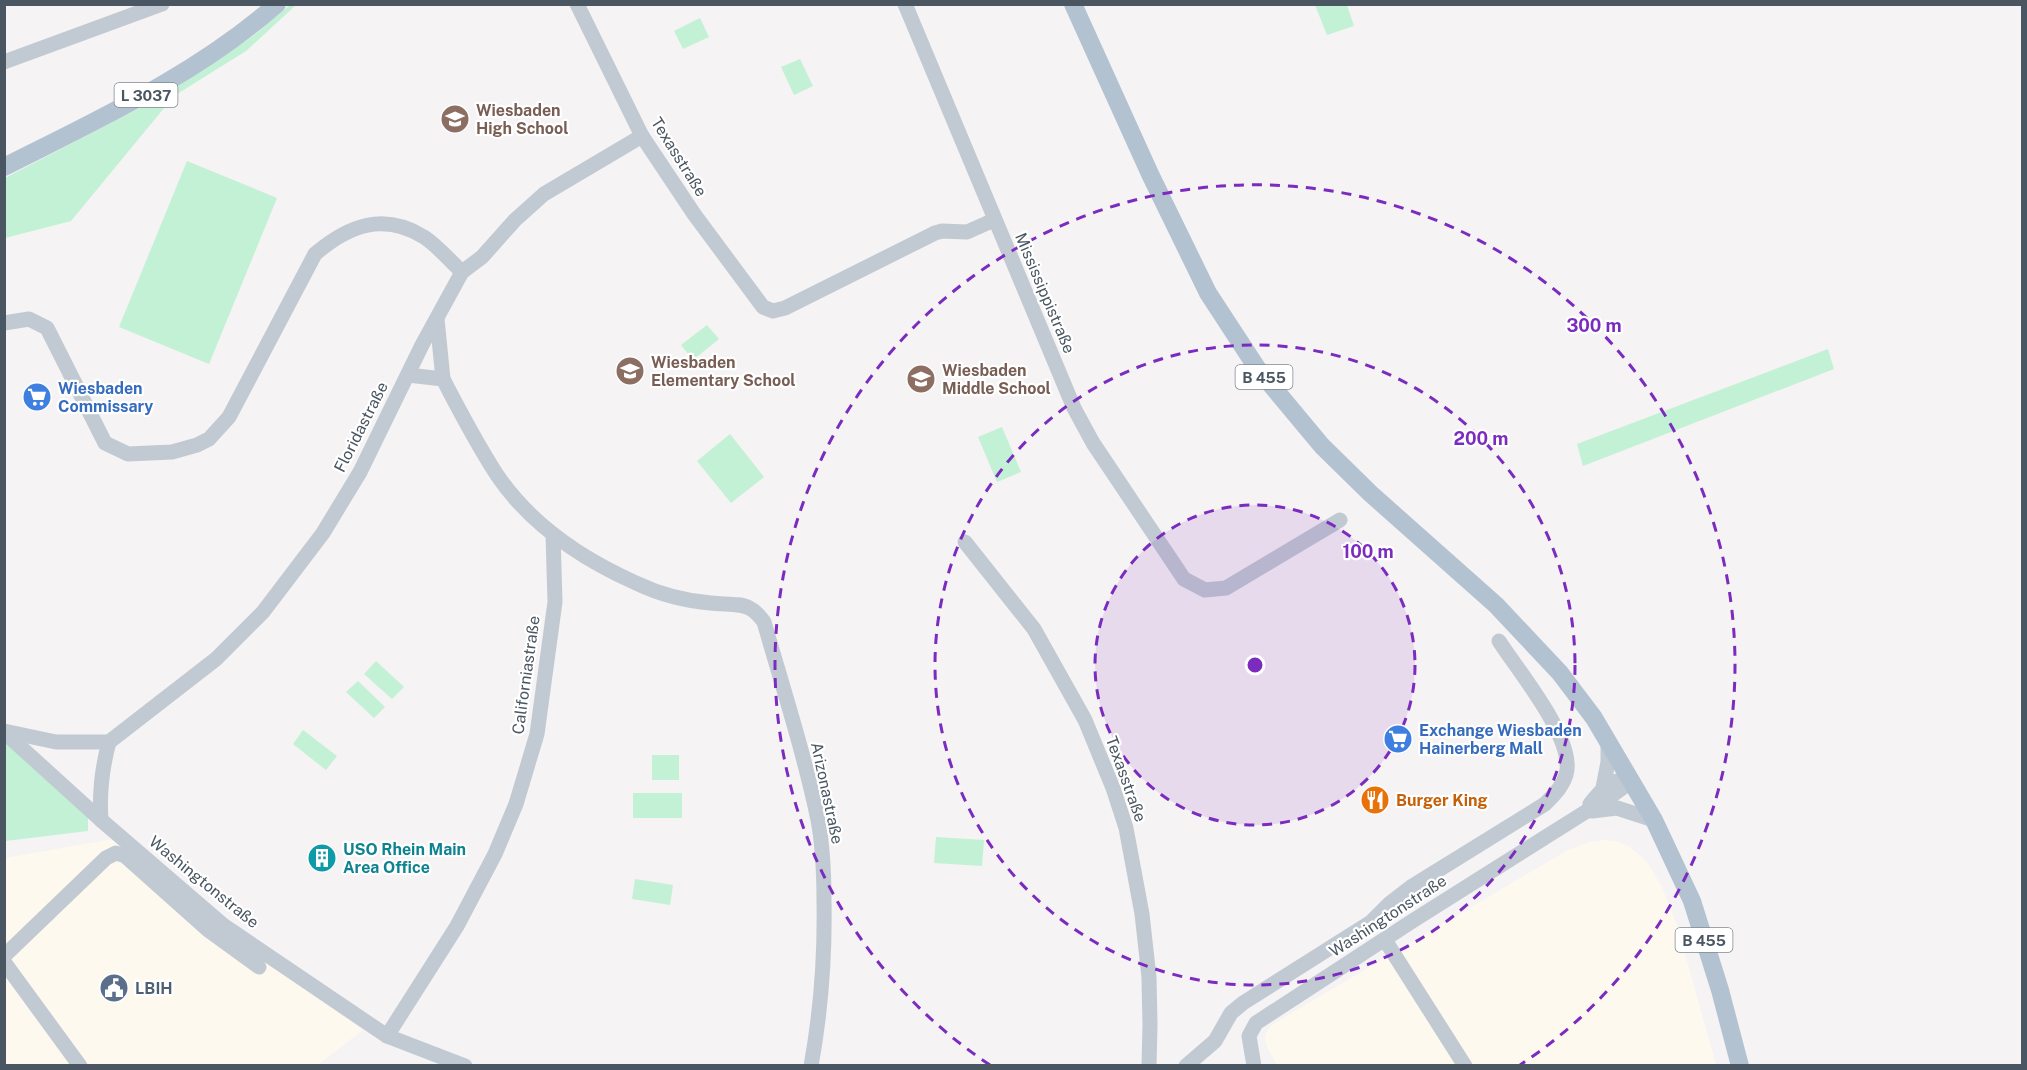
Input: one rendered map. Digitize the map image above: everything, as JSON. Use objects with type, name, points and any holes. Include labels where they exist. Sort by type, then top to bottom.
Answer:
[{"type":"main road","name":"L 3037","points":[[4,167],[111,114],[170,81],[219,49],[277,4]]},
{"type":"main road","name":"B 455","points":[[1073,4],[1150,174],[1208,293],[1257,368],[1322,446],[1371,494],[1496,605],[1560,673],[1585,705],[1608,741],[1654,820],[1692,901],[1720,990],[1740,1065]]},
{"type":"street","points":[[4,62],[134,9],[162,4]]},
{"type":"street","name":"Texasstraße","points":[[577,4],[642,136],[701,223],[763,307],[773,311],[784,308],[935,233],[967,232],[994,220]]},
{"type":"street","name":"Mississippistraße","points":[[905,4],[1074,408],[1088,435],[1184,579],[1205,590],[1226,588],[1340,520]]},
{"type":"street","name":"Floridastraße","points":[[109,741],[216,659],[263,612],[323,533],[360,472],[462,272],[482,257],[514,220],[544,194],[642,136]]},
{"type":"street","points":[[4,323],[29,319],[47,328],[105,443],[128,454],[172,452],[209,439],[229,417],[315,254],[334,238],[361,225],[402,226],[425,238],[462,272]]},
{"type":"street","points":[[437,318],[443,380],[478,446],[499,477],[553,535]]},
{"type":"street","points":[[408,375],[443,380]]},
{"type":"street","name":"Arizonastraße","points":[[553,535],[581,556],[638,584],[677,598],[751,608],[764,622],[796,733],[818,822],[824,869],[825,942],[818,1026],[811,1065]]},
{"type":"street","name":"Californiastraße","points":[[387,1036],[457,926],[495,854],[516,804],[537,734],[555,602],[553,535]]},
{"type":"street","name":"Texasstraße","points":[[965,542],[1034,629],[1085,720],[1113,788],[1126,828],[1142,914],[1149,977],[1149,1065]]},
{"type":"street","points":[[1186,1065],[1215,1041],[1231,1013],[1243,1003],[1371,922],[1411,887],[1545,804],[1559,789],[1567,772],[1567,754],[1561,737],[1499,641]]},
{"type":"street","points":[[4,731],[56,742],[109,741],[101,773],[99,798],[101,820]]},
{"type":"street","name":"Washingtonstraße","points":[[4,731],[101,820],[223,925],[387,1036],[465,1065]]},
{"type":"street","points":[[1603,788],[1608,762],[1608,741]]},
{"type":"street","points":[[1603,788],[1620,779],[1632,781]]},
{"type":"street","name":"Washingtonstraße","points":[[1254,1065],[1249,1036],[1256,1023],[1632,781]]},
{"type":"street","name":"Washingtonstraße","points":[[1580,815],[1603,788]]},
{"type":"street","name":"Washingtonstraße","points":[[1580,815],[1609,808],[1622,809],[1654,820]]},
{"type":"street","points":[[4,956],[106,858],[116,853],[125,856],[208,930],[259,967]]},
{"type":"street","points":[[1385,940],[1465,1065]]},
{"type":"street","points":[[4,962],[80,1065]]},
{"type":"shaded area","points":[[113,839],[216,927],[363,1030],[318,1065],[5,1066],[5,858]]},
{"type":"shaded area","points":[[1605,840],[1619,842],[1630,847],[1647,862],[1662,887],[1677,925],[1716,1065],[1277,1065],[1266,1045],[1265,1037],[1267,1030],[1273,1024],[1566,851],[1590,842]]},
{"type":"green space","points":[[291,4],[296,5],[246,51],[174,96],[71,221],[5,238],[5,178],[161,97],[253,36]]},
{"type":"green space","points":[[1315,5],[1347,5],[1354,26],[1327,35]]},
{"type":"green space","points":[[700,18],[709,37],[683,49],[674,31]]},
{"type":"green space","points":[[800,59],[813,86],[794,95],[781,67]]},
{"type":"green space","points":[[187,161],[277,198],[209,364],[119,327]]},
{"type":"green space","points":[[707,325],[719,339],[693,360],[681,345]]},
{"type":"green space","points":[[1828,349],[1834,369],[1583,466],[1577,444]]},
{"type":"green space","points":[[1002,427],[1021,472],[997,482],[978,437]]},
{"type":"green space","points":[[730,434],[764,477],[731,503],[697,461]]},
{"type":"green space","points":[[376,661],[404,687],[392,699],[364,674]]},
{"type":"green space","points":[[358,681],[385,707],[374,718],[346,692]]},
{"type":"green space","points":[[303,730],[337,756],[326,770],[293,744]]},
{"type":"green space","points":[[4,740],[88,818],[88,831],[5,841]]},
{"type":"green space","points":[[652,755],[679,755],[679,780],[652,780]]},
{"type":"green space","points":[[633,793],[682,793],[682,818],[633,818]]},
{"type":"green space","points":[[936,837],[984,840],[982,866],[934,863]]},
{"type":"green space","points":[[635,879],[673,885],[670,905],[632,899]]},
{"type":"place","name":"Wiesbaden High School","points":[[455,119]]},
{"type":"place","name":"Wiesbaden Elementary School","points":[[630,371]]},
{"type":"place","name":"Wiesbaden Middle School","points":[[921,379]]},
{"type":"place","name":"Wiesbaden Commissary","points":[[37,397]]},
{"type":"place","name":"Exchange Wiesbaden Hainerberg Mall","points":[[1398,739]]},
{"type":"place","name":"Burger King","points":[[1375,800]]},
{"type":"place","name":"USO Rhein Main Area Office","points":[[322,858]]},
{"type":"place","name":"LBIH","points":[[114,988]]}]
